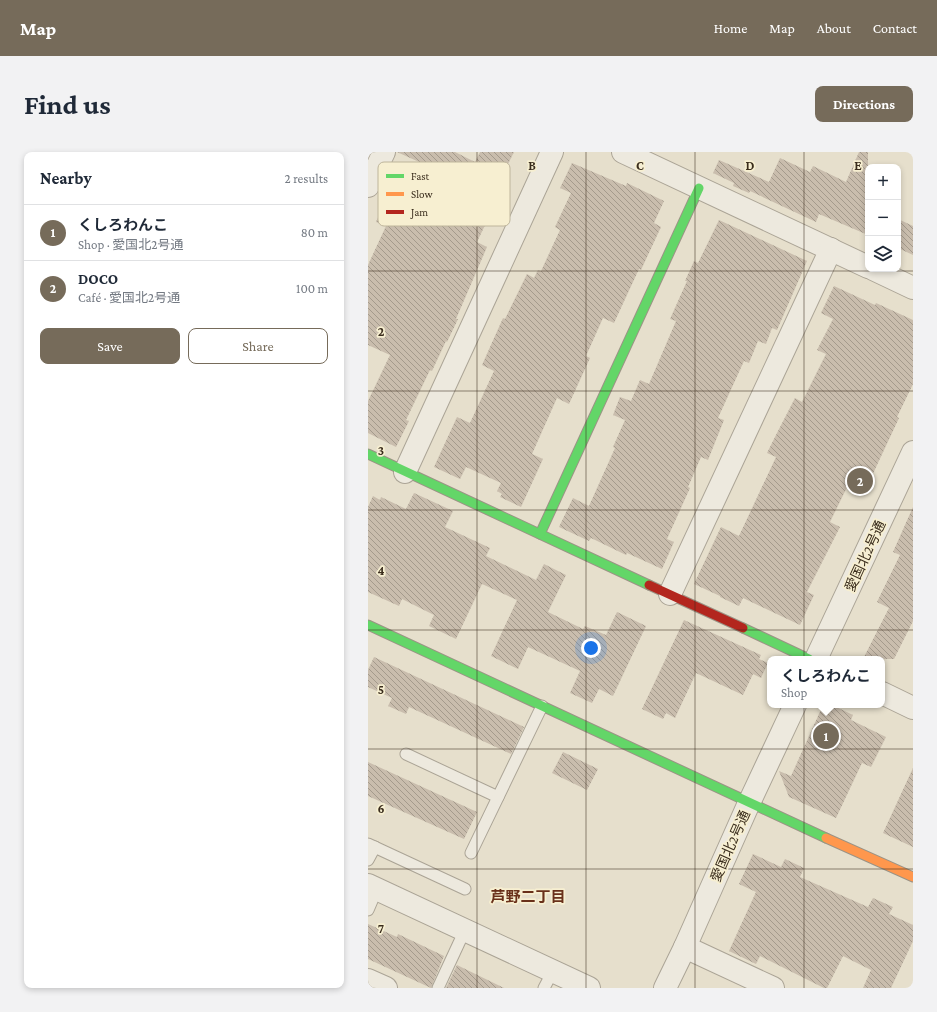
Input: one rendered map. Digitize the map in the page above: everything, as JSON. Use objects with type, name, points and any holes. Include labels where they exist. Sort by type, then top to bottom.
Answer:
[{"type":"street","points":[[379,162],[384,152]]},
{"type":"street","points":[[405,472],[552,152]]},
{"type":"street","points":[[623,152],[865,266]]},
{"type":"street","points":[[368,186],[378,165]]},
{"type":"street","points":[[540,534],[699,188]]},
{"type":"street","points":[[670,594],[831,249]]},
{"type":"street","points":[[879,272],[913,288]]},
{"type":"street","name":"愛国北2号通","points":[[817,656],[913,452]]},
{"type":"street","points":[[368,454],[804,656]]},
{"type":"street","points":[[368,625],[913,878]]},
{"type":"street","points":[[885,694],[913,708]]},
{"type":"street","name":"愛国北2号通","points":[[665,988],[794,708]]},
{"type":"street","points":[[372,887],[465,930],[549,980],[589,988]]},
{"type":"street","points":[[685,947],[772,988]]},
{"type":"street","points":[[368,980],[386,988]]},
{"type":"lane","points":[[471,853],[542,706]]},
{"type":"lane","points":[[406,754],[498,797]]},
{"type":"lane","points":[[368,860],[371,846],[465,890]]},
{"type":"lane","points":[[368,910],[372,887]]},
{"type":"lane","points":[[438,988],[465,930]]},
{"type":"building","points":[[397,152],[455,152],[475,162],[419,162]]},
{"type":"building","points":[[480,152],[514,152],[509,162],[475,162]]},
{"type":"building","points":[[859,152],[868,152],[868,164],[865,164],[865,234],[819,214],[816,222],[750,191],[749,193],[733,186],[734,183],[713,173],[719,160],[769,182],[780,158],[810,172],[813,166],[846,182]]},
{"type":"building","points":[[572,163],[626,186],[627,183],[664,201],[654,223],[661,227],[641,270],[639,269],[614,323],[603,318],[586,356],[590,358],[569,404],[557,398],[532,454],[543,459],[521,507],[500,497],[502,494],[497,491],[501,483],[466,467],[460,479],[434,467],[457,417],[470,423],[494,371],[482,365],[503,318],[505,319],[527,274],[534,278],[538,270],[541,271],[560,230],[555,227],[571,193],[560,188]]},
{"type":"building","points":[[719,220],[807,261],[777,330],[772,328],[766,344],[758,341],[749,363],[744,361],[718,418],[724,420],[708,460],[701,457],[688,487],[690,488],[667,539],[674,542],[662,569],[627,553],[626,555],[591,538],[589,541],[559,527],[573,498],[589,506],[615,448],[613,447],[625,420],[613,415],[620,397],[631,401],[640,380],[649,384],[676,321],[670,319],[687,281],[685,281],[694,261],[698,263]]},
{"type":"building","points":[[901,220],[913,226],[913,255],[901,249]]},
{"type":"building","points":[[386,226],[485,226],[477,242],[487,247],[456,319],[458,319],[432,371],[430,370],[406,420],[409,421],[396,447],[368,433],[368,401],[390,355],[368,345],[368,265]]},
{"type":"building","points":[[834,286],[875,305],[876,303],[913,320],[913,384],[870,480],[854,473],[830,522],[840,527],[807,592],[814,595],[800,625],[743,598],[739,606],[694,584],[721,527],[739,536],[776,457],[767,453],[795,398],[802,402],[826,354],[817,350],[833,319],[821,313]]},
{"type":"building","points":[[414,493],[453,511],[445,527],[490,548],[486,556],[536,580],[544,564],[566,575],[548,612],[583,629],[585,626],[606,635],[617,612],[646,626],[613,696],[599,689],[592,703],[570,693],[580,671],[528,647],[518,669],[491,656],[517,600],[482,584],[456,639],[429,626],[434,615],[402,599],[399,606],[368,592],[368,507],[373,496],[380,500],[381,497],[406,509]]},
{"type":"building","points":[[913,507],[913,621],[894,659],[885,659],[885,656],[865,656],[889,608],[877,602],[900,555],[893,552]]},
{"type":"building","points":[[684,620],[761,655],[759,659],[767,663],[761,678],[753,674],[743,695],[696,673],[675,718],[666,713],[663,719],[642,709]]},
{"type":"building","points":[[374,657],[524,727],[511,754],[409,707],[406,714],[388,706],[392,698],[368,687],[368,670]]},
{"type":"building","points":[[822,708],[838,708],[853,715],[851,720],[886,737],[871,767],[862,763],[836,818],[789,797],[779,771],[791,776]]},
{"type":"building","points":[[563,752],[598,769],[587,790],[552,773]]},
{"type":"building","points":[[368,762],[477,812],[464,839],[368,796]]},
{"type":"building","points":[[913,768],[913,847],[883,833]]},
{"type":"building","points":[[753,854],[781,867],[785,859],[804,868],[800,877],[868,907],[873,898],[893,907],[889,914],[913,925],[913,941],[891,988],[863,988],[871,970],[843,956],[827,988],[824,988],[760,956],[756,964],[729,951],[756,892],[739,884]]},
{"type":"building","points":[[368,924],[397,937],[398,934],[444,956],[431,988],[368,959]]},
{"type":"building","points":[[457,965],[504,988],[446,988]]},
{"type":"traffic: fast","points":[[540,534],[699,188]]},
{"type":"traffic: fast","points":[[368,454],[649,585]]},
{"type":"traffic: fast","points":[[368,625],[826,838]]},
{"type":"traffic: fast","points":[[743,628],[803,656]]},
{"type":"traffic: slow","points":[[826,838],[913,877]]},
{"type":"traffic: jam","points":[[649,585],[743,628]]},
{"type":"place","name":"DOCO","points":[[860,481]]},
{"type":"place","name":"くしろわんこ","points":[[826,736]]},
{"type":"district","name":"芦野二丁目","points":[[528,897]]}]
